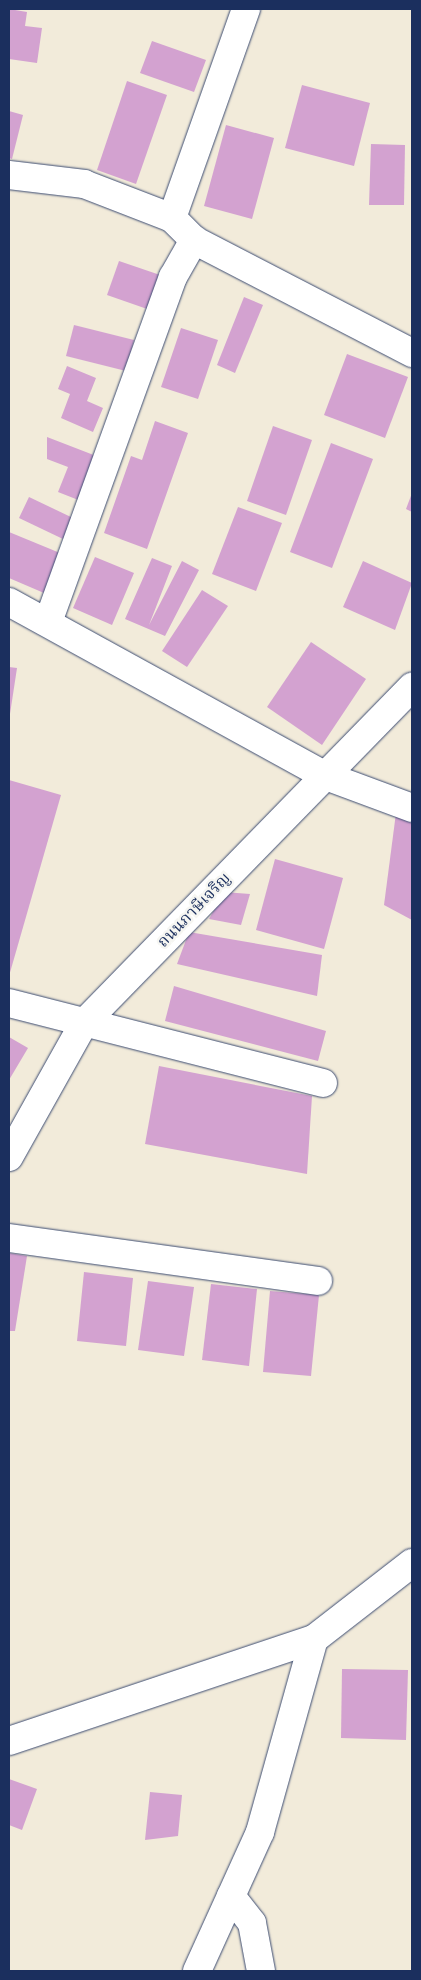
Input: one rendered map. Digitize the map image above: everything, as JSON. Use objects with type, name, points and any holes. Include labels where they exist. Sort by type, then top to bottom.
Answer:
[{"type":"street","points":[[172,218],[246,9]]},
{"type":"street","points":[[9,175],[84,184],[172,218],[194,240],[412,353]]},
{"type":"street","points":[[48,622],[174,277],[194,240]]},
{"type":"street","points":[[9,602],[326,776],[412,808]]},
{"type":"street","name":"ถนนภาษีเจริญ","points":[[9,1157],[84,1023],[412,687]]},
{"type":"street","points":[[9,1003],[323,1083]]},
{"type":"street","points":[[9,1238],[318,1281]]},
{"type":"street","points":[[9,1741],[314,1639],[412,1563]]},
{"type":"street","points":[[197,1971],[260,1832],[314,1639]]},
{"type":"street","points":[[231,1896],[252,1923],[260,1971]]},
{"type":"building","points":[[9,9],[27,12],[25,26],[42,28],[37,63],[9,59]]},
{"type":"building","points":[[152,41],[206,60],[194,92],[140,73]]},
{"type":"building","points":[[127,81],[167,95],[136,184],[97,170]]},
{"type":"building","points":[[302,85],[370,103],[354,166],[285,148]]},
{"type":"building","points":[[9,111],[23,115],[12,159],[9,158]]},
{"type":"building","points":[[226,125],[274,138],[252,219],[204,206]]},
{"type":"building","points":[[371,144],[405,145],[404,205],[369,205]]},
{"type":"building","points":[[119,261],[163,276],[150,310],[107,295]]},
{"type":"building","points":[[244,297],[263,305],[235,373],[217,365]]},
{"type":"building","points":[[74,325],[134,340],[126,371],[66,356]]},
{"type":"building","points":[[181,328],[218,340],[198,399],[161,387]]},
{"type":"building","points":[[347,354],[408,377],[385,438],[324,415]]},
{"type":"building","points":[[67,366],[96,378],[87,401],[103,408],[93,432],[61,418],[70,394],[58,389]]},
{"type":"building","points":[[155,421],[188,433],[147,549],[104,533],[131,456],[142,460]]},
{"type":"building","points":[[273,426],[312,440],[286,515],[247,501]]},
{"type":"building","points":[[47,437],[104,459],[86,503],[58,492],[68,467],[47,459]]},
{"type":"building","points":[[331,443],[373,459],[332,568],[290,552]]},
{"type":"building","points":[[412,493],[412,512],[406,509]]},
{"type":"building","points":[[29,497],[73,518],[63,539],[19,518]]},
{"type":"building","points":[[238,507],[282,523],[256,591],[212,574]]},
{"type":"building","points":[[9,532],[60,553],[44,593],[9,578]]},
{"type":"building","points":[[95,557],[134,573],[112,625],[73,608]]},
{"type":"building","points":[[152,558],[172,566],[149,625],[182,561],[199,570],[165,636],[125,619]]},
{"type":"building","points":[[363,561],[412,583],[395,630],[343,607]]},
{"type":"building","points":[[202,590],[228,606],[187,667],[162,651]]},
{"type":"building","points":[[311,642],[366,679],[322,745],[267,707]]},
{"type":"building","points":[[9,667],[17,668],[10,714],[9,714]]},
{"type":"building","points":[[9,780],[61,795],[9,976]]},
{"type":"building","points":[[396,813],[412,819],[412,920],[384,905]]},
{"type":"building","points":[[275,859],[343,878],[324,949],[256,930]]},
{"type":"building","points":[[224,892],[250,894],[241,925],[209,919]]},
{"type":"building","points":[[189,932],[322,955],[317,996],[177,964]]},
{"type":"building","points":[[174,986],[326,1031],[318,1061],[165,1021]]},
{"type":"building","points":[[9,1037],[28,1048],[9,1080]]},
{"type":"building","points":[[159,1066],[312,1096],[307,1174],[145,1144]]},
{"type":"building","points":[[9,1253],[27,1256],[15,1331],[9,1331]]},
{"type":"building","points":[[84,1272],[133,1278],[126,1346],[77,1341]]},
{"type":"building","points":[[148,1281],[194,1287],[184,1356],[138,1350]]},
{"type":"building","points":[[211,1284],[257,1289],[249,1366],[202,1360]]},
{"type":"building","points":[[270,1291],[319,1295],[311,1376],[263,1372]]},
{"type":"building","points":[[342,1669],[408,1670],[406,1740],[341,1738]]},
{"type":"building","points":[[9,1779],[37,1789],[22,1830],[9,1825]]},
{"type":"building","points":[[150,1792],[182,1795],[178,1836],[145,1840]]}]
